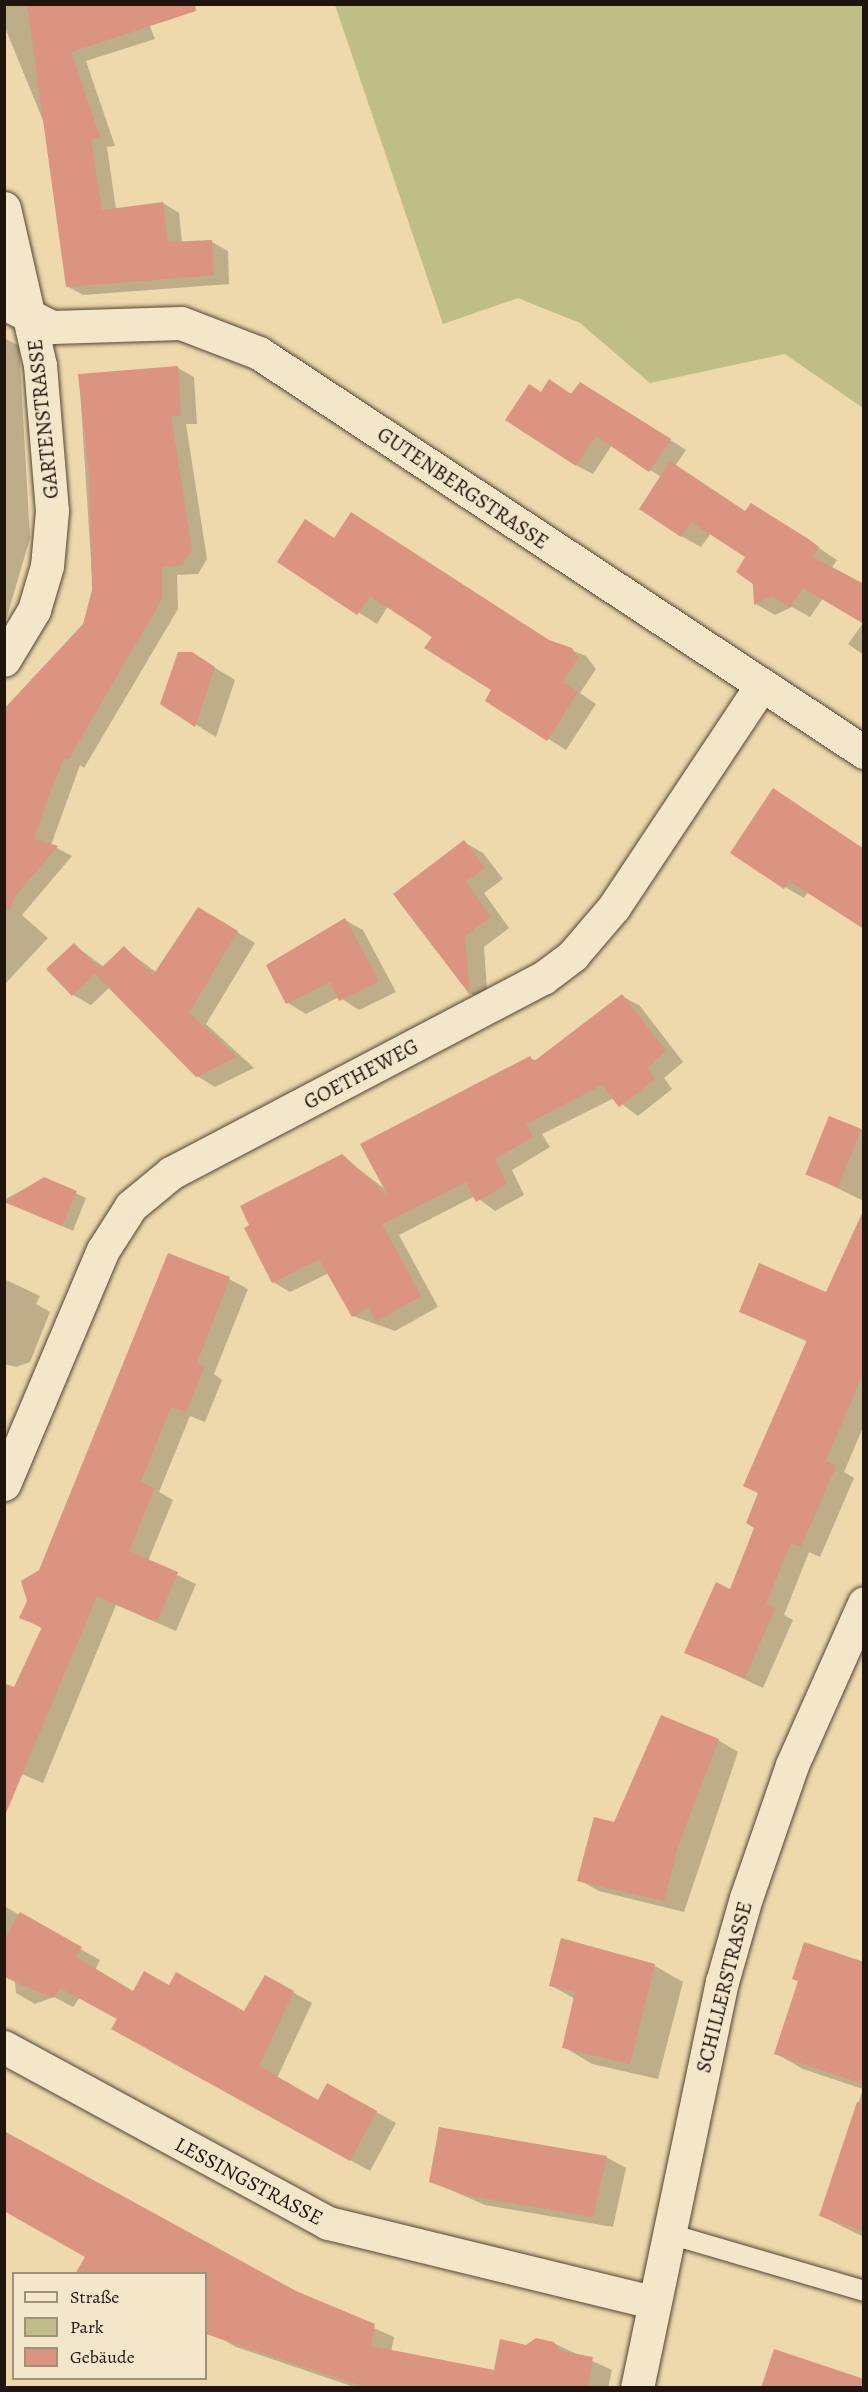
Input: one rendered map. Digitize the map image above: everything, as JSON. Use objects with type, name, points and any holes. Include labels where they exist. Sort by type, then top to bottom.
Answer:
[{"type":"street","name":"GARTENSTRASSE","points":[[4,208],[18,310],[52,512],[47,566],[34,610],[4,660]]},
{"type":"street","name":"GUTENBERGSTRASSE","points":[[18,310],[75,331],[181,323],[259,353],[864,752]]},
{"type":"street","name":"GOETHEWEG","points":[[4,1484],[103,1250],[131,1206],[171,1173],[543,978],[573,955],[614,907],[761,686]]},
{"type":"street","name":"SCHILLERSTRASSE","points":[[637,2388],[666,2233],[722,1982],[760,1849],[864,1603]]},
{"type":"street","name":"LESSINGSTRASSE","points":[[4,2047],[327,2223],[652,2302]]},
{"type":"lane","points":[[666,2233],[864,2291]]},
{"type":"green space","points":[[335,5],[863,5],[863,408],[785,354],[650,383],[580,323],[518,298],[443,324]]},
{"type":"building","points":[[27,4],[195,4],[196,11],[71,52],[100,137],[91,139],[102,210],[163,202],[168,242],[212,240],[214,275],[66,287]]},
{"type":"building","points":[[178,366],[181,416],[171,416],[192,549],[182,565],[162,567],[162,599],[68,760],[64,758],[34,839],[58,846],[15,896],[10,910],[4,909],[4,709],[83,624],[92,590],[89,473],[78,374]]},
{"type":"building","points":[[549,379],[571,394],[580,382],[671,439],[649,472],[596,436],[576,466],[505,420],[529,384],[541,392]]},
{"type":"building","points":[[670,461],[745,511],[751,503],[810,540],[819,547],[813,557],[864,584],[864,624],[803,588],[790,607],[772,596],[754,605],[753,584],[736,572],[745,557],[691,522],[681,537],[639,509]]},
{"type":"building","points":[[351,512],[549,640],[572,648],[578,658],[563,682],[578,692],[547,741],[485,701],[491,690],[424,648],[432,637],[370,596],[357,615],[277,562],[305,519],[334,538]]},
{"type":"building","points":[[178,652],[192,652],[215,667],[195,727],[160,704]]},
{"type":"building","points":[[773,788],[864,849],[864,929],[789,881],[784,889],[730,853]]},
{"type":"building","points":[[464,840],[485,868],[466,882],[491,917],[465,936],[470,995],[393,894]]},
{"type":"building","points":[[198,907],[238,931],[189,1013],[237,1057],[196,1077],[95,974],[72,996],[46,969],[74,943],[100,969],[124,946],[153,975]]},
{"type":"building","points":[[345,918],[379,981],[339,1001],[330,982],[286,1004],[266,965]]},
{"type":"building","points":[[622,994],[666,1051],[647,1068],[655,1079],[619,1107],[602,1085],[526,1124],[533,1137],[495,1159],[507,1184],[476,1202],[466,1182],[382,1224],[421,1296],[376,1322],[368,1308],[352,1317],[319,1259],[272,1283],[244,1228],[249,1225],[240,1206],[342,1154],[388,1196],[360,1144],[530,1056],[533,1062]]},
{"type":"building","points":[[829,1116],[861,1129],[838,1188],[805,1174]]},
{"type":"building","points":[[44,1177],[77,1191],[62,1226],[4,1202]]},
{"type":"building","points":[[864,1209],[864,1371],[826,1461],[836,1466],[801,1547],[791,1543],[766,1604],[775,1608],[745,1678],[684,1653],[716,1582],[730,1589],[754,1528],[746,1523],[758,1493],[743,1486],[807,1340],[739,1312],[759,1263],[826,1292]]},
{"type":"building","points":[[168,1253],[230,1277],[197,1363],[204,1368],[186,1412],[171,1407],[141,1482],[155,1488],[129,1551],[178,1572],[157,1622],[97,1596],[4,1818],[4,1683],[14,1687],[42,1627],[19,1618],[27,1601],[21,1581],[39,1570]]},
{"type":"building","points":[[661,1715],[719,1739],[678,1846],[664,1901],[577,1881],[594,1817],[614,1822]]},
{"type":"building","points":[[20,1912],[82,1947],[76,1957],[133,1991],[144,1971],[169,1985],[176,1972],[244,2011],[265,1975],[294,1991],[259,2066],[318,2100],[327,2083],[377,2111],[350,2161],[111,2029],[117,2019],[60,1988],[53,1998],[4,1977],[4,1940]]},
{"type":"building","points":[[561,1938],[655,1964],[630,2064],[562,2048],[575,1992],[549,1986]]},
{"type":"building","points":[[804,1942],[864,1962],[864,2084],[774,2054],[798,1981],[792,1979]]},
{"type":"building","points":[[857,2102],[864,2103],[864,2231],[819,2216]]},
{"type":"building","points":[[439,2127],[607,2156],[593,2217],[465,2195],[429,2182]]},
{"type":"building","points":[[4,2131],[296,2291],[375,2324],[371,2346],[494,2370],[500,2339],[526,2345],[536,2338],[554,2342],[560,2351],[593,2357],[588,2388],[368,2388],[207,2334],[207,2272],[76,2272],[85,2257],[4,2211]]},
{"type":"building","points":[[774,2349],[864,2379],[864,2388],[761,2388]]}]
